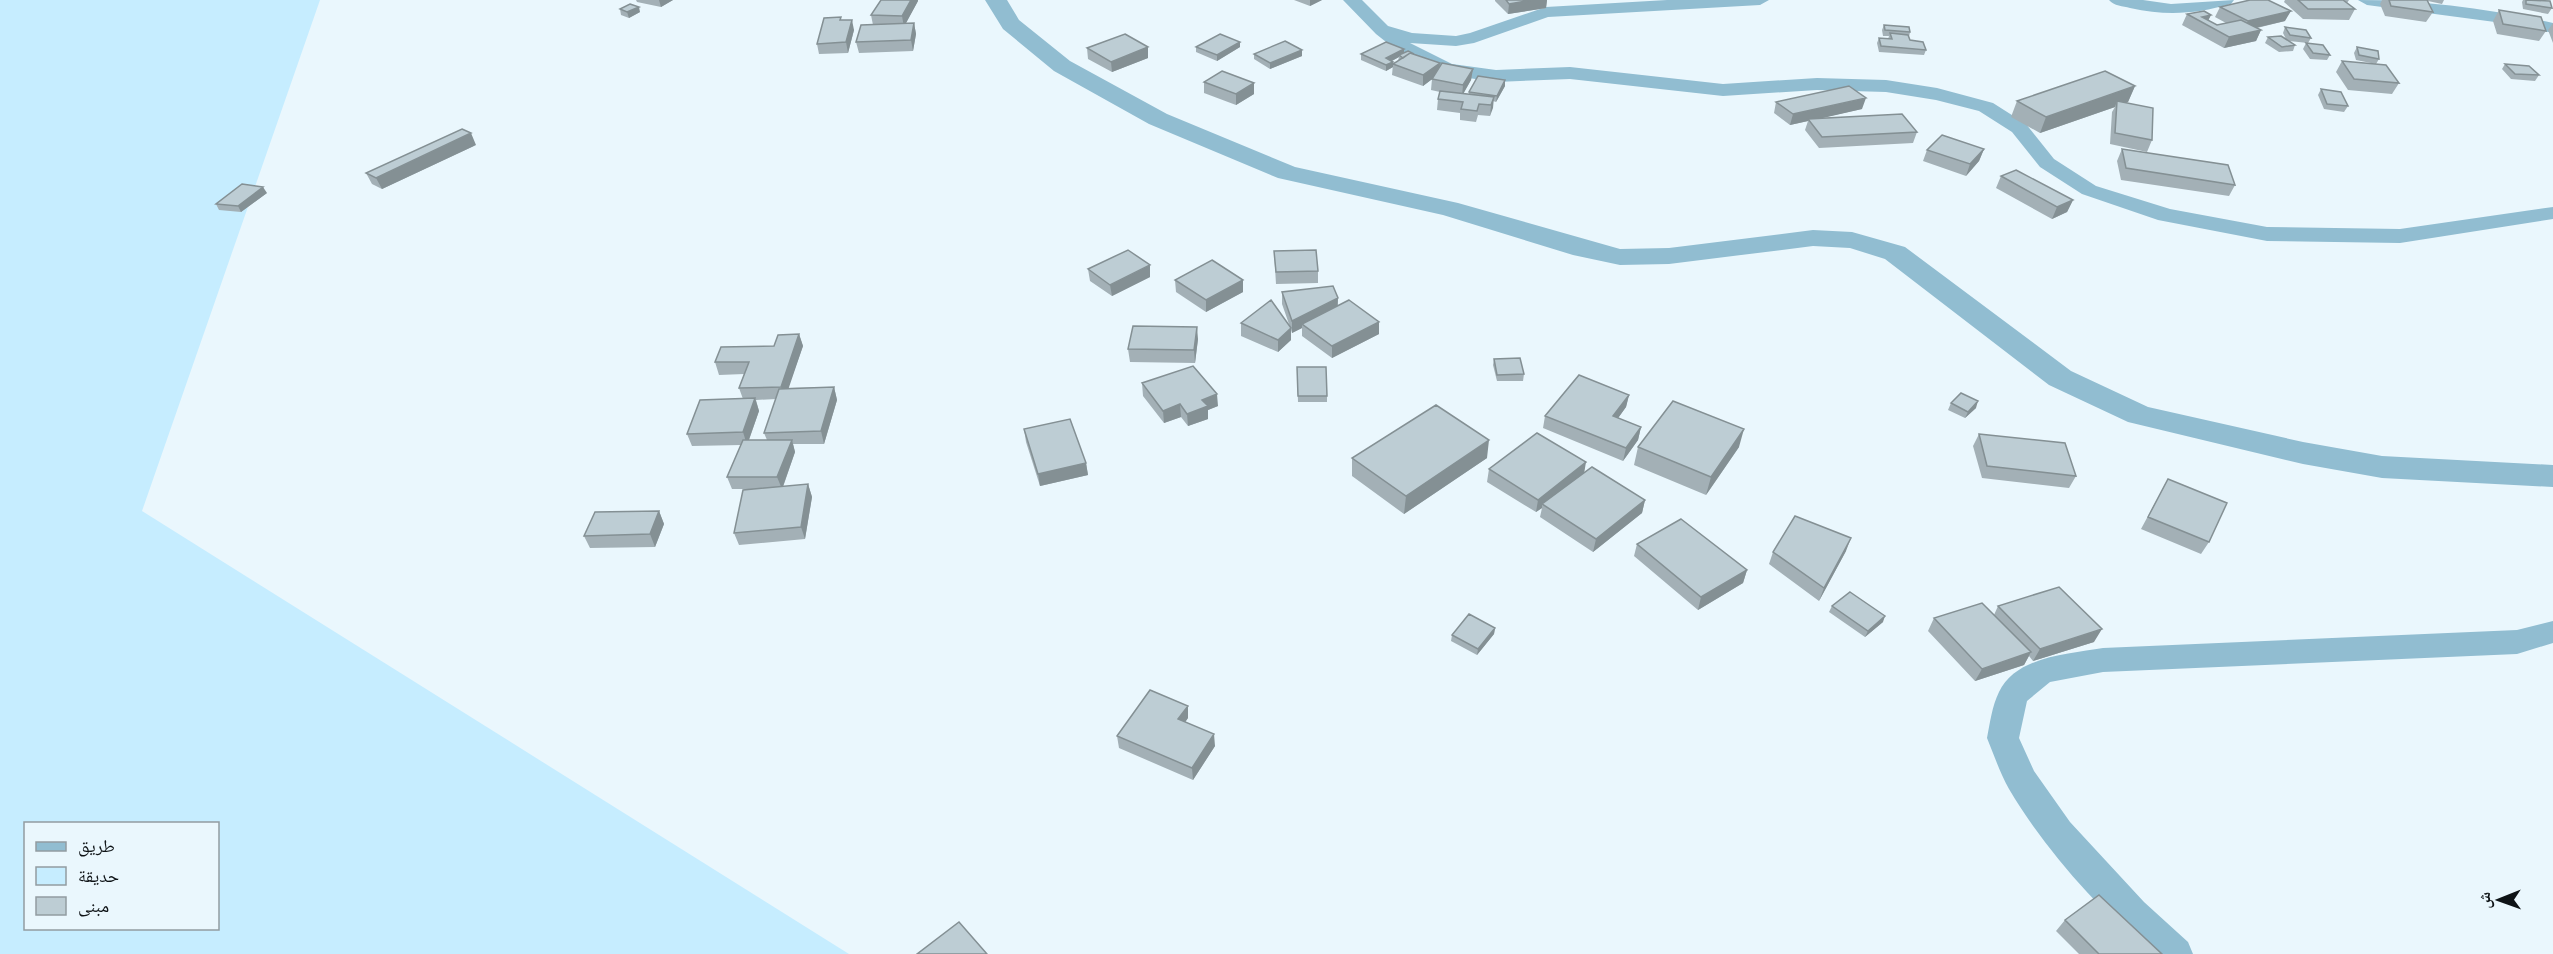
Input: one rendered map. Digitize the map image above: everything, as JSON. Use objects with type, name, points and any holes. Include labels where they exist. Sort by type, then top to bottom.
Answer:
[{"type":"street","points":[[996,0],[1011,24],[1062,66],[1158,119],[1287,173],[1449,209],[1583,249],[1620,257],[1670,256],[1813,238],[1852,240],[1895,253],[2060,378],[2139,415],[2302,453],[2382,467],[2553,476]]},
{"type":"street","points":[[1352,0],[1382,30],[1411,53],[1448,69],[1496,76],[1570,73],[1723,90],[1816,84],[1886,86],[1937,94],[1986,107],[2019,128],[2047,163],[2089,190],[2166,215],[2267,234],[2400,236],[2553,213]]},
{"type":"street","points":[[1382,30],[1411,38],[1456,41],[1474,38],[1546,12],[1760,0]]},
{"type":"street","points":[[2118,0],[2174,11],[2194,9],[2225,0]]},
{"type":"street","points":[[2367,0],[2510,19],[2553,28]]},
{"type":"street","points":[[2175,954],[2131,914],[2073,848],[2021,779],[2003,738],[2013,695],[2041,671],[2103,660],[2391,650],[2517,642],[2553,633]]},
{"type":"green space","points":[[0,0],[320,0],[142,511],[849,954],[0,954]]},
{"type":"building","points":[[881,0],[911,0],[902,16],[871,15]]},
{"type":"building","points":[[1506,0],[1532,0],[1509,4]]},
{"type":"building","points":[[2250,0],[2268,0],[2291,11],[2248,21],[2220,7]]},
{"type":"building","points":[[2298,0],[2343,0],[2355,9],[2308,9]]},
{"type":"building","points":[[2389,0],[2427,0],[2433,12],[2391,6]]},
{"type":"building","points":[[2526,0],[2550,1],[2552,8],[2526,4]]},
{"type":"building","points":[[630,4],[639,7],[627,12],[620,9]]},
{"type":"building","points":[[2499,10],[2541,17],[2546,31],[2503,24]]},
{"type":"building","points":[[2204,11],[2211,15],[2202,17],[2217,25],[2241,20],[2261,30],[2229,37],[2187,14]]},
{"type":"building","points":[[841,17],[840,20],[852,20],[846,42],[817,44],[824,18]]},
{"type":"building","points":[[914,23],[911,40],[856,42],[861,25]]},
{"type":"building","points":[[1884,25],[1909,27],[1910,32],[1885,30]]},
{"type":"building","points":[[2285,27],[2306,30],[2311,38],[2290,35]]},
{"type":"building","points":[[1890,33],[1908,35],[1910,40],[1923,42],[1926,50],[1881,46],[1879,38],[1892,39]]},
{"type":"building","points":[[1125,34],[1148,47],[1111,62],[1087,48]]},
{"type":"building","points":[[1220,34],[1240,42],[1217,55],[1196,47]]},
{"type":"building","points":[[2281,36],[2295,45],[2282,47],[2268,37]]},
{"type":"building","points":[[1285,41],[1302,50],[1270,63],[1254,54]]},
{"type":"building","points":[[1386,42],[1404,49],[1386,58],[1393,62],[1386,65],[1361,54]]},
{"type":"building","points":[[2306,43],[2323,45],[2330,55],[2313,53]]},
{"type":"building","points":[[2357,47],[2378,51],[2379,59],[2359,55]]},
{"type":"building","points":[[1408,51],[1414,54],[1410,53],[1403,58],[1399,55]]},
{"type":"building","points":[[1410,53],[1440,63],[1423,75],[1393,64]]},
{"type":"building","points":[[2342,61],[2386,65],[2399,83],[2354,79]]},
{"type":"building","points":[[1442,63],[1473,69],[1463,85],[1432,79]]},
{"type":"building","points":[[2505,64],[2529,66],[2539,75],[2515,74]]},
{"type":"building","points":[[1222,71],[1254,83],[1236,94],[1204,82]]},
{"type":"building","points":[[2105,71],[2135,86],[2046,117],[2017,101]]},
{"type":"building","points":[[1478,76],[1505,80],[1497,96],[1469,92]]},
{"type":"building","points":[[1849,86],[1866,98],[1793,114],[1776,102]]},
{"type":"building","points":[[2321,89],[2341,92],[2348,106],[2327,104]]},
{"type":"building","points":[[1440,91],[1494,97],[1491,105],[1479,104],[1477,111],[1461,109],[1463,102],[1438,99]]},
{"type":"building","points":[[2117,101],[2153,108],[2152,140],[2115,133]]},
{"type":"building","points":[[1902,114],[1917,132],[1822,137],[1808,119]]},
{"type":"building","points":[[462,129],[471,133],[376,178],[366,173]]},
{"type":"building","points":[[1942,135],[1984,149],[1970,164],[1927,150]]},
{"type":"building","points":[[2122,149],[2228,165],[2235,185],[2126,168]]},
{"type":"building","points":[[2016,170],[2073,200],[2057,207],[2001,176]]},
{"type":"building","points":[[242,184],[263,187],[238,206],[216,204]]},
{"type":"building","points":[[1128,250],[1150,265],[1110,285],[1088,269]]},
{"type":"building","points":[[1316,250],[1318,271],[1276,272],[1274,251]]},
{"type":"building","points":[[1212,260],[1243,280],[1206,300],[1175,280]]},
{"type":"building","points":[[1333,286],[1338,298],[1292,321],[1282,292]]},
{"type":"building","points":[[1271,300],[1291,328],[1278,340],[1241,323]]},
{"type":"building","points":[[1349,300],[1379,322],[1332,346],[1302,324]]},
{"type":"building","points":[[1133,326],[1197,327],[1194,350],[1128,349]]},
{"type":"building","points":[[799,334],[781,387],[739,388],[749,362],[715,362],[721,347],[774,346],[778,335]]},
{"type":"building","points":[[1520,358],[1524,374],[1497,375],[1494,359]]},
{"type":"building","points":[[1193,366],[1217,394],[1202,400],[1208,406],[1187,414],[1180,404],[1163,411],[1142,383]]},
{"type":"building","points":[[1297,367],[1326,367],[1327,396],[1298,396]]},
{"type":"building","points":[[1579,375],[1629,395],[1613,416],[1641,427],[1626,448],[1545,416]]},
{"type":"building","points":[[834,387],[821,431],[764,433],[779,389]]},
{"type":"building","points":[[1961,393],[1978,401],[1968,412],[1951,403]]},
{"type":"building","points":[[755,398],[743,432],[687,434],[700,400]]},
{"type":"building","points":[[1673,401],[1744,429],[1711,477],[1638,447]]},
{"type":"building","points":[[1436,405],[1489,440],[1406,496],[1352,458]]},
{"type":"building","points":[[1070,419],[1086,463],[1038,474],[1024,429]]},
{"type":"building","points":[[1537,433],[1586,462],[1538,500],[1489,469]]},
{"type":"building","points":[[1979,434],[2065,443],[2076,476],[1987,466]]},
{"type":"building","points":[[743,440],[792,440],[777,477],[727,477]]},
{"type":"building","points":[[1592,467],[1645,500],[1596,539],[1542,504]]},
{"type":"building","points":[[2168,479],[2227,503],[2209,542],[2148,517]]},
{"type":"building","points":[[808,484],[801,527],[734,533],[743,490]]},
{"type":"building","points":[[659,511],[650,534],[584,536],[595,512]]},
{"type":"building","points":[[1795,516],[1851,538],[1824,588],[1773,552]]},
{"type":"building","points":[[1681,519],[1747,570],[1701,597],[1637,544]]},
{"type":"building","points":[[2059,587],[2102,629],[2040,649],[1998,606]]},
{"type":"building","points":[[1850,592],[1885,616],[1868,631],[1832,606]]},
{"type":"building","points":[[1982,603],[2031,652],[1982,669],[1934,618]]},
{"type":"building","points":[[1469,614],[1495,628],[1478,649],[1452,635]]},
{"type":"building","points":[[1150,690],[1188,706],[1178,719],[1214,734],[1192,768],[1117,736]]},
{"type":"building","points":[[2099,895],[2162,954],[2099,954],[2065,920]]},
{"type":"building","points":[[959,922],[987,954],[917,954]]}]
